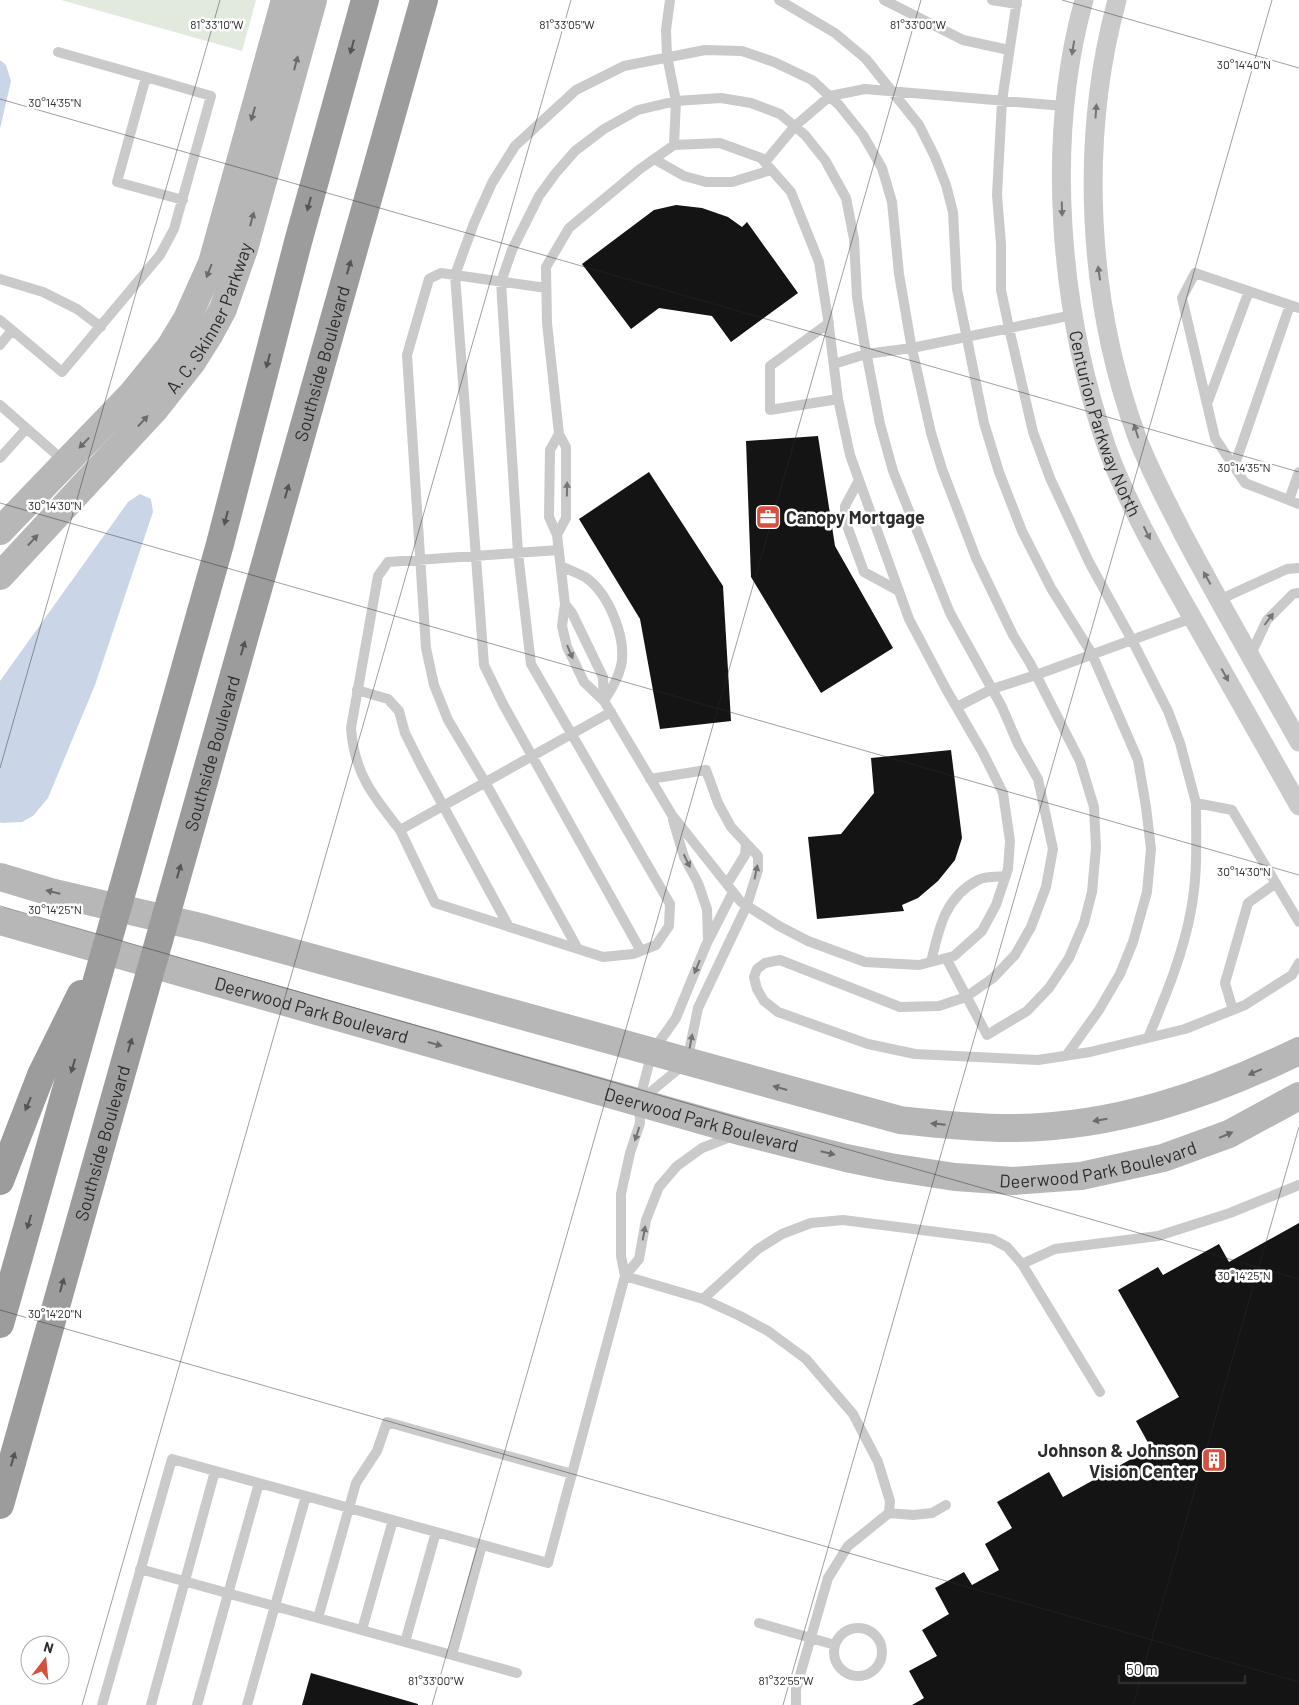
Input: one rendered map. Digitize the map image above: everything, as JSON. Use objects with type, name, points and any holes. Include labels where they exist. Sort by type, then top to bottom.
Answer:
[{"type":"highway","points":[[0,1324],[220,544],[298,242],[365,0]]},
{"type":"highway","name":"Southside Boulevard","points":[[0,1506],[424,0]]},
{"type":"highway","points":[[0,1180],[41,1075],[105,951]]},
{"type":"main road","name":"A. C. Skinner Parkway","points":[[0,532],[132,394],[170,347],[187,319],[212,263],[286,0]]},
{"type":"main road","name":"A. C. Skinner Parkway","points":[[0,576],[154,410],[192,362],[209,335],[223,309],[244,249],[313,0]]},
{"type":"main road","points":[[0,878],[165,918],[900,1120],[956,1126],[1012,1128],[1074,1124],[1113,1118],[1205,1092],[1257,1072],[1299,1051]]},
{"type":"main road","points":[[0,921],[105,951]]},
{"type":"main road","name":"Deerwood Park Boulevard","points":[[105,951],[743,1132],[846,1158],[955,1177],[1013,1181],[1081,1176],[1163,1158],[1229,1134],[1299,1096]]},
{"type":"street","name":"Centurion Parkway North","points":[[1084,0],[1077,26],[1064,106],[1062,208],[1067,272],[1073,315],[1090,391],[1108,449],[1130,500],[1192,618],[1299,806]]},
{"type":"street","name":"Centurion Parkway North","points":[[1117,0],[1108,33],[1096,109],[1094,206],[1098,269],[1121,383],[1138,438],[1159,486],[1219,600],[1299,742]]},
{"type":"street","points":[[1073,315],[1105,310]]},
{"type":"lane","points":[[670,0],[666,30],[667,56],[676,101],[674,145]]},
{"type":"lane","points":[[779,0],[835,33],[866,58],[889,90],[919,125],[946,185],[953,212],[957,288],[984,424],[999,472],[1022,531],[1051,588],[1092,654],[1138,760],[1151,849],[1147,892],[1133,942],[1120,974],[1099,1010],[1066,1056]]},
{"type":"lane","points":[[884,0],[906,13],[963,40],[1009,50]]},
{"type":"lane","points":[[992,0],[1017,2],[1002,101],[997,195],[1001,244],[1001,290],[1033,432],[1050,478],[1090,562],[1168,711],[1180,743],[1196,803],[1196,867],[1191,910],[1168,990],[1148,1038]]},
{"type":"lane","points":[[641,950],[532,756],[484,665],[455,275],[474,222],[492,183],[515,146],[576,90],[624,66],[705,50],[742,51],[774,62],[812,80],[839,105],[863,134],[882,168],[892,202],[899,274],[912,348],[931,433],[942,469],[976,558],[1013,635],[1036,675],[1080,761],[1094,807],[1096,848],[1092,892],[1084,923],[1069,958],[1049,988],[1027,1011],[987,1035],[946,958]]},
{"type":"lane","points":[[0,320],[62,372],[160,255],[174,228],[183,200],[211,96],[58,52]]},
{"type":"lane","points":[[146,77],[117,182],[183,200]]},
{"type":"lane","points":[[654,158],[684,176],[706,182],[732,182],[768,166],[795,126],[830,96],[865,89],[1064,106]]},
{"type":"lane","points":[[559,550],[518,552],[388,562],[378,576],[351,728],[352,748],[359,769],[372,795],[400,830],[435,903],[603,957],[633,954],[656,945],[669,926],[670,904],[531,664],[518,552],[501,282],[512,250],[539,196],[554,174],[574,151],[604,129],[638,110],[676,101],[721,98],[751,103],[780,114],[805,135],[826,160],[846,198],[854,239],[857,297],[866,354],[880,424],[893,471],[950,613],[992,689],[1018,744],[1038,779],[1053,849],[1046,887],[1031,927],[1015,955],[993,978],[966,997],[939,1006],[900,1007],[780,960],[765,963],[757,969],[754,977],[757,989],[764,1001],[778,1012],[868,1044],[915,1054],[1038,1060],[1090,1052],[1185,1029],[1245,1005],[1292,976],[1299,963]]},
{"type":"lane","points":[[557,535],[566,518],[566,447],[559,434],[547,323],[546,267],[569,228],[654,158],[674,145],[720,143],[762,158],[791,192],[819,262],[838,399],[850,455],[899,591],[910,619],[1003,793],[1010,841],[1008,869],[996,905],[982,931],[954,956],[919,965],[865,962],[808,941],[779,926],[741,902],[672,815],[604,701],[584,682],[567,648],[562,626],[565,604],[557,535],[549,517],[550,450],[559,434]]},
{"type":"lane","points":[[546,288],[441,273],[429,278],[407,355],[426,648],[434,685],[448,720],[485,782],[578,949]]},
{"type":"lane","points":[[1234,467],[1295,306],[1195,273],[1182,298],[1215,438],[1234,467],[1244,482],[1294,502],[1299,472]]},
{"type":"lane","points":[[0,279],[43,292],[77,309],[101,327]]},
{"type":"lane","points":[[1207,404],[1249,291]]},
{"type":"lane","points":[[834,364],[866,354],[912,348],[1073,315]]},
{"type":"lane","points":[[828,323],[770,366],[770,410],[838,399]]},
{"type":"lane","points":[[0,345],[12,330]]},
{"type":"lane","points":[[0,405],[66,463]]},
{"type":"lane","points":[[0,458],[26,429]]},
{"type":"lane","points":[[859,480],[845,506],[845,520],[864,572],[899,591]]},
{"type":"lane","points":[[561,566],[586,578],[601,592],[620,636],[621,664],[616,680],[604,701]]},
{"type":"lane","points":[[1219,600],[1287,569],[1299,568]]},
{"type":"lane","points":[[1250,656],[1267,620],[1293,594],[1299,593]]},
{"type":"lane","points":[[565,604],[572,613],[603,677],[604,701]]},
{"type":"lane","points":[[956,707],[992,689],[1036,675],[1192,618]]},
{"type":"lane","points":[[357,690],[388,700],[399,711],[405,733],[510,927]]},
{"type":"lane","points":[[400,830],[611,712]]},
{"type":"lane","points":[[639,1102],[687,1062],[698,1008],[746,905],[758,870],[758,856],[731,827],[718,803],[706,770],[650,779]]},
{"type":"lane","points":[[1196,803],[1232,810],[1299,922]]},
{"type":"lane","points":[[672,815],[684,857],[698,883],[707,909],[708,940]]},
{"type":"lane","points":[[625,1276],[621,1256],[621,1194],[630,1153],[640,1124],[639,1102],[652,1052],[676,1018],[745,855],[746,844]]},
{"type":"lane","points":[[931,962],[941,920],[958,894],[980,879],[1006,876]]},
{"type":"lane","points":[[1233,1010],[1225,983],[1248,903],[1276,883]]},
{"type":"lane","points":[[102,1705],[172,1459],[548,1563],[625,1276],[639,1259],[646,1220],[659,1187],[677,1166],[702,1148],[743,1132]]},
{"type":"lane","points":[[1022,1264],[1055,1249],[1158,1236],[1230,1213],[1299,1185]]},
{"type":"lane","points":[[703,1299],[758,1248],[782,1234],[811,1223],[843,1220],[992,1239],[1007,1247],[1022,1264],[1100,1392]]},
{"type":"lane","points":[[625,1276],[703,1299],[768,1331],[806,1359],[853,1414],[878,1462],[890,1501],[889,1513]]},
{"type":"lane","points":[[318,1618],[356,1483],[377,1451],[387,1422],[572,1474]]},
{"type":"lane","points":[[151,1705],[215,1471]]},
{"type":"lane","points":[[197,1705],[259,1483]]},
{"type":"lane","points":[[246,1705],[306,1496]]},
{"type":"lane","points":[[796,1705],[796,1689],[812,1639],[828,1578],[841,1555],[848,1546],[889,1513],[913,1515],[932,1513],[946,1505]]},
{"type":"lane","points":[[362,1630],[394,1520]]},
{"type":"lane","points":[[405,1642],[436,1532]]},
{"type":"lane","points":[[452,1655],[482,1545]]},
{"type":"lane","points":[[140,1569],[516,1673]]},
{"type":"lane","points":[[759,1623],[835,1644]]},
{"type":"lane","points":[[861,1627],[876,1635],[881,1642],[882,1658],[879,1665],[867,1675],[852,1676],[839,1667],[835,1660],[835,1644],[838,1637],[845,1631],[861,1627]]},
{"type":"shaded area","points":[[61,0],[256,0],[242,51]]},
{"type":"water","points":[[0,60],[6,65],[11,81],[0,129]]},
{"type":"water","points":[[140,494],[151,499],[153,512],[95,685],[48,798],[33,816],[22,822],[1,823],[0,681],[128,502]]},
{"type":"building","points":[[676,205],[702,208],[728,217],[742,227],[747,222],[798,293],[731,342],[712,316],[659,308],[631,329],[582,264],[654,210]]},
{"type":"building","points":[[818,436],[835,546],[893,648],[821,693],[751,577],[746,441]]},
{"type":"building","points":[[649,472],[723,586],[731,721],[660,729],[640,619],[579,519]]},
{"type":"building","points":[[951,750],[962,838],[955,860],[938,881],[918,898],[902,905],[904,911],[817,919],[808,837],[841,834],[874,793],[871,758]]},
{"type":"building","name":"Johnson & Johnson Vision Center","points":[[1299,1223],[1299,1705],[912,1705],[924,1698],[909,1671],[937,1656],[922,1630],[949,1614],[935,1588],[964,1572],[972,1585],[999,1570],[985,1544],[1012,1528],[997,1502],[1049,1472],[1063,1497],[1151,1448],[1136,1421],[1179,1397],[1118,1290],[1158,1267],[1163,1275],[1219,1244],[1229,1262]]},
{"type":"building","points":[[311,1673],[418,1704],[418,1705],[302,1705]]},
{"type":"place","name":"Canopy Mortgage","points":[[768,517]]},
{"type":"place","name":"Johnson & Johnson Vision Center","points":[[1214,1460]]}]
